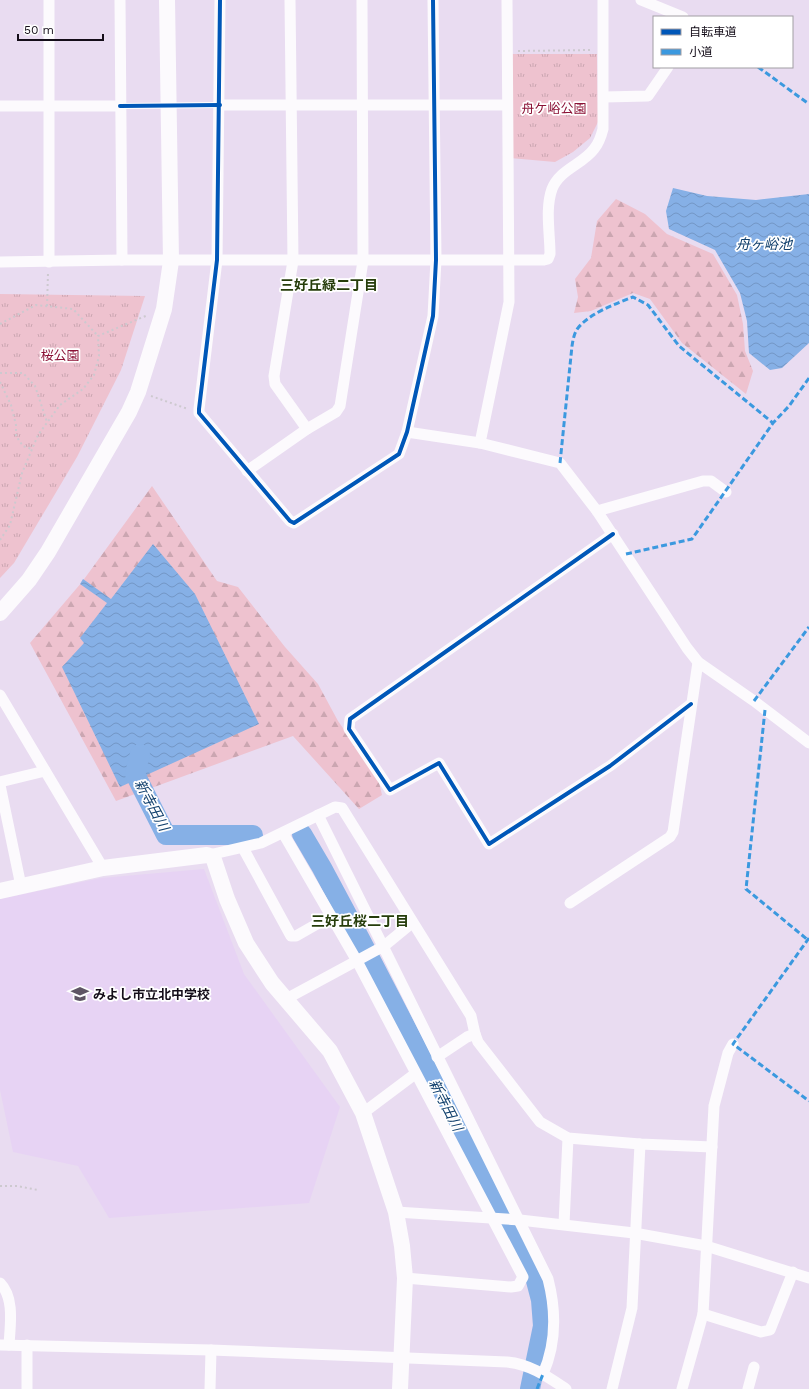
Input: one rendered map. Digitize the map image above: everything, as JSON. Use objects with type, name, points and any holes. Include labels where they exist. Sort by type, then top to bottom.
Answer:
[{"type":"street","points":[[49,0],[49,262]]},
{"type":"street","points":[[120,0],[122,260]]},
{"type":"street","points":[[0,613],[22,590],[48,552],[129,412],[138,392],[164,309],[171,261],[170,105],[167,0]]},
{"type":"street","points":[[220,0],[220,105],[217,260],[198,405],[199,413],[290,521],[294,523],[399,454],[407,432],[434,316],[436,260],[433,0]]},
{"type":"street","points":[[290,0],[293,261],[274,376],[275,384],[307,429]]},
{"type":"street","points":[[247,471],[307,429],[336,412],[340,406],[363,261],[364,104],[362,0]]},
{"type":"street","points":[[480,443],[509,302],[507,0]]},
{"type":"street","points":[[0,262],[122,260],[363,261],[548,259],[550,254],[549,205],[551,191],[561,175],[593,150],[599,141],[603,129],[603,0]]},
{"type":"street","points":[[641,0],[681,16]]},
{"type":"street","points":[[604,97],[648,96],[667,68]]},
{"type":"street","points":[[220,105],[507,105]]},
{"type":"street","points":[[0,106],[120,106]]},
{"type":"street","points":[[407,432],[480,443],[560,463],[613,534],[687,648],[698,662],[809,743]]},
{"type":"street","points":[[597,511],[703,481],[711,481],[726,492]]},
{"type":"street","points":[[613,534],[350,719],[350,729],[390,790],[439,763],[489,844],[610,766],[691,704]]},
{"type":"street","points":[[570,903],[670,837],[673,832],[698,662]]},
{"type":"street","points":[[0,695],[103,868]]},
{"type":"street","points":[[21,886],[0,784],[45,771]]},
{"type":"street","points":[[0,891],[103,868],[209,855],[252,846],[283,833],[335,806],[338,806],[343,809],[412,923],[471,1016],[474,1034],[478,1042],[540,1122],[568,1138],[640,1144],[712,1147]]},
{"type":"street","points":[[318,815],[548,1279],[552,1291],[554,1330],[548,1364],[542,1373]]},
{"type":"street","points":[[283,833],[356,961],[523,1277],[518,1286],[511,1287],[405,1278]]},
{"type":"street","points":[[243,848],[291,936],[296,936],[331,916]]},
{"type":"street","points":[[209,855],[215,860],[227,899],[246,943],[258,962],[286,999],[330,1051],[363,1113],[396,1212],[405,1278],[403,1357],[400,1389]]},
{"type":"street","points":[[286,999],[384,946],[412,923]]},
{"type":"street","points":[[437,1057],[474,1034]]},
{"type":"street","points":[[682,1389],[703,1314],[716,1095],[728,1053],[733,1044]]},
{"type":"street","points":[[363,1113],[415,1074]]},
{"type":"street","points":[[564,1224],[568,1138]]},
{"type":"street","points":[[612,1389],[632,1308],[634,1233],[640,1144]]},
{"type":"street","points":[[396,1212],[520,1220],[634,1233],[706,1246],[809,1278]]},
{"type":"street","points":[[703,1314],[761,1332],[766,1332],[770,1330],[793,1272]]},
{"type":"street","points":[[0,1283],[4,1288],[11,1311],[4,1345],[211,1350],[507,1362],[525,1365],[542,1373],[566,1389]]},
{"type":"street","points":[[27,1345],[27,1389]]},
{"type":"street","points":[[210,1389],[211,1350]]},
{"type":"street","points":[[748,1389],[754,1367]]},
{"type":"path","points":[[507,51],[602,49]]},
{"type":"path","points":[[120,106],[220,105]]},
{"type":"path","points":[[47,306],[49,262]]},
{"type":"path","points":[[0,324],[36,304],[73,309],[98,336],[99,356],[94,375],[83,388],[60,405],[38,435],[22,473],[10,524],[0,540]]},
{"type":"path","points":[[98,336],[164,309]]},
{"type":"path","points":[[0,373],[24,373],[35,386],[47,422]]},
{"type":"path","points":[[0,382],[11,405],[16,425],[16,436],[23,446],[32,449]]},
{"type":"path","points":[[161,399],[199,413]]},
{"type":"path","points":[[0,1186],[17,1186],[38,1190]]},
{"type":"shaded area","points":[[204,869],[244,974],[340,1107],[309,1203],[109,1218],[78,1166],[13,1152],[0,1090],[0,899],[101,878]]},
{"type":"green space","name":"舟ケ峪公園","points":[[509,54],[597,54],[598,122],[590,138],[573,152],[555,162],[510,158]]},
{"type":"green space","points":[[616,199],[645,214],[667,234],[713,254],[737,295],[743,324],[745,351],[753,371],[746,394],[682,343],[650,299],[633,293],[591,311],[574,313],[578,297],[575,279],[591,258],[597,221]]},
{"type":"green space","name":"桜公園","points":[[0,294],[145,296],[121,370],[77,457],[14,563],[0,578]]},
{"type":"green space","points":[[152,486],[217,581],[238,587],[285,647],[318,684],[338,721],[378,778],[382,795],[359,809],[293,736],[116,801],[30,643],[82,582]]},
{"type":"water","name":"舟ヶ峪池","points":[[673,188],[707,196],[756,200],[809,194],[809,343],[782,368],[770,370],[749,353],[747,321],[740,293],[715,250],[669,229],[666,211]]},
{"type":"water","points":[[153,544],[195,594],[259,724],[120,787],[62,667],[84,643],[80,638],[107,603],[80,584],[83,579],[111,599]]},
{"type":"waterway","name":"新寺田川","points":[[140,754],[135,774],[166,835],[253,835]]},
{"type":"waterway","name":"新寺田川","points":[[302,834],[360,939],[535,1277],[541,1300],[543,1326],[530,1389]]},
{"type":"marked path","points":[[759,68],[809,104]]},
{"type":"marked path","points":[[560,463],[572,346],[576,332],[583,323],[596,313],[633,297],[648,305],[679,346],[773,423]]},
{"type":"marked path","points":[[626,554],[692,539],[773,423],[789,406],[809,378]]},
{"type":"marked path","points":[[754,701],[809,627]]},
{"type":"marked path","points":[[765,710],[746,889],[808,940]]},
{"type":"marked path","points":[[809,938],[733,1044],[809,1101]]},
{"type":"marked path","points":[[537,1389],[543,1374]]},
{"type":"cycle path","points":[[220,0],[217,260],[199,413],[290,521],[294,523],[399,454],[407,432],[433,316],[436,260],[433,0]]},
{"type":"cycle path","points":[[120,106],[220,105]]},
{"type":"cycle path","points":[[613,534],[350,719],[349,729],[390,790],[439,763],[489,844],[610,766],[691,704]]},
{"type":"place","name":"みよし市立北中学校","points":[[80,994]]},
{"type":"district","name":"三好丘緑二丁目","points":[[329,285]]},
{"type":"district","name":"三好丘桜二丁目","points":[[360,921]]}]
